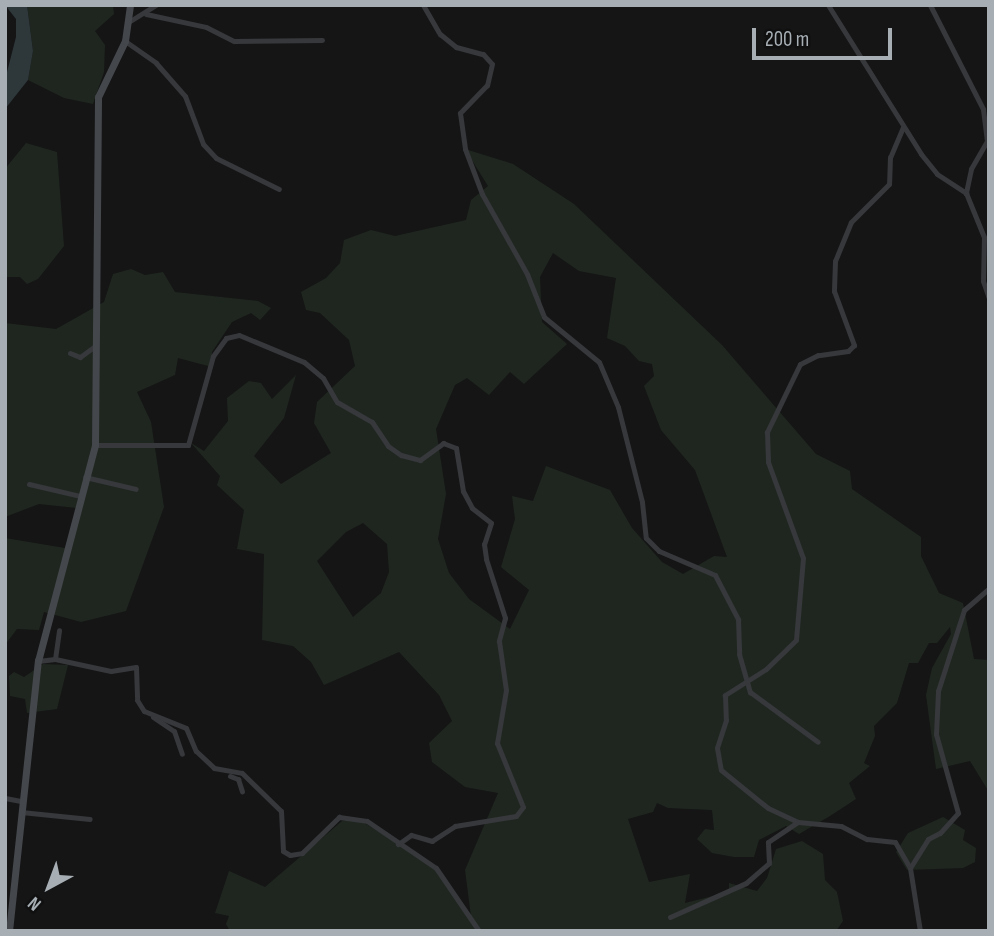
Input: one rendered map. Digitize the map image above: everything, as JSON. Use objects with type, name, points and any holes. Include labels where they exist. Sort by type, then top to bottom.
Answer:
[{"type":"street","points":[[9,931],[38,661],[95,444],[99,397],[95,346],[98,97],[125,41],[130,21],[130,5]]},
{"type":"street","points":[[130,21],[146,14],[156,5]]},
{"type":"street","points":[[423,5],[440,34],[456,47],[483,54],[492,64],[487,85],[460,113],[465,149],[482,194],[527,274],[544,317],[599,362],[618,407],[642,502],[646,538],[659,551],[715,575],[738,620],[739,654],[750,692],[818,742]]},
{"type":"street","points":[[828,5],[903,127],[937,174],[966,192]]},
{"type":"street","points":[[930,5],[983,109],[987,141],[971,169],[966,192],[984,237],[983,281],[989,298]]},
{"type":"street","points":[[146,14],[206,27],[234,41],[322,40]]},
{"type":"street","points":[[125,41],[156,63],[184,96],[194,127],[209,151],[232,169],[279,189]]},
{"type":"street","points":[[903,127],[890,157],[889,184],[851,222],[835,261],[834,291],[853,345],[848,351],[818,355],[800,364],[767,432],[768,462],[803,558],[801,620],[789,649],[725,695],[726,720],[717,748],[721,770],[768,808],[798,822],[841,826],[867,839],[895,842],[910,868],[920,931]]},
{"type":"street","points":[[95,444],[188,445],[213,356],[226,338],[239,335],[304,362],[323,378],[337,402],[372,422],[388,446],[406,458],[421,460],[443,443],[456,448],[463,491],[472,508],[491,523],[484,544],[486,559],[505,618],[499,641],[506,690],[497,743],[523,807],[516,816],[454,826],[432,841],[411,835],[398,844]]},
{"type":"street","points":[[70,353],[80,357],[95,346]]},
{"type":"street","points":[[85,477],[136,489]]},
{"type":"street","points":[[29,484],[80,496]]},
{"type":"street","points":[[910,868],[928,839],[940,833],[958,813],[936,734],[938,691],[964,610],[989,588]]},
{"type":"street","points":[[55,659],[59,630]]},
{"type":"street","points":[[38,661],[55,659],[111,671],[136,667],[137,699],[144,711],[173,731],[182,754]]},
{"type":"street","points":[[144,711],[186,728],[201,756],[223,774],[239,779],[242,790]]},
{"type":"street","points":[[223,774],[249,778],[281,811],[285,823],[280,844],[290,855],[312,847],[340,817],[367,821],[436,868],[479,931]]},
{"type":"street","points":[[5,798],[21,801]]},
{"type":"street","points":[[21,812],[90,819]]},
{"type":"street","points":[[670,917],[746,883],[769,863],[768,842],[798,822]]},
{"type":"shaded area","points":[[5,5],[27,5],[33,51],[28,80],[5,109],[5,80],[16,37],[16,19]]},
{"type":"shaded area","points":[[27,5],[113,5],[114,14],[95,31],[105,45],[104,72],[93,104],[64,98],[28,80],[33,51]]},
{"type":"shaded area","points":[[26,143],[57,152],[64,246],[38,279],[27,284],[20,277],[5,277],[5,169]]},
{"type":"shaded area","points":[[465,149],[513,164],[574,204],[722,345],[816,454],[850,471],[852,489],[921,537],[921,556],[939,593],[963,603],[974,659],[989,660],[989,792],[970,761],[936,769],[926,695],[932,668],[951,634],[950,627],[937,643],[929,643],[918,663],[909,663],[897,703],[874,726],[875,736],[864,763],[870,766],[849,783],[856,799],[830,816],[799,834],[786,826],[759,840],[754,857],[712,853],[697,839],[705,829],[714,830],[712,810],[668,808],[657,803],[653,812],[628,819],[649,882],[690,874],[685,903],[729,892],[729,883],[757,891],[767,878],[776,849],[802,841],[823,854],[825,880],[837,892],[843,921],[836,931],[230,931],[226,924],[229,916],[215,913],[229,871],[265,887],[342,821],[360,820],[436,868],[472,924],[465,870],[498,793],[465,787],[432,762],[429,743],[452,721],[439,695],[399,652],[324,685],[311,662],[293,646],[262,640],[264,554],[237,549],[244,510],[217,485],[220,476],[191,443],[204,451],[228,421],[227,398],[249,381],[261,383],[272,399],[296,375],[284,418],[254,456],[281,484],[331,453],[314,423],[317,402],[355,366],[349,340],[320,313],[306,310],[301,292],[326,278],[340,263],[344,240],[371,230],[395,236],[466,220],[471,200],[488,186]],"holes":[[[553,253],[579,271],[616,278],[607,338],[625,346],[639,361],[652,364],[654,376],[644,386],[661,430],[695,470],[727,557],[714,556],[683,574],[662,562],[632,528],[610,490],[546,466],[533,501],[512,496],[515,519],[501,567],[529,590],[510,629],[469,599],[449,573],[438,539],[446,494],[436,429],[455,385],[467,378],[489,395],[510,372],[524,384],[567,344],[542,322],[540,277]],[[363,523],[387,544],[389,572],[381,593],[353,617],[317,561],[346,532]]]},
{"type":"shaded area","points":[[131,269],[145,275],[163,272],[175,292],[258,301],[271,308],[260,320],[251,313],[232,322],[212,352],[212,367],[178,358],[175,375],[137,392],[151,422],[164,507],[126,611],[81,622],[44,612],[39,630],[17,629],[5,645],[5,538],[65,548],[77,508],[39,504],[5,517],[5,323],[56,329],[104,302],[113,274]]},
{"type":"shaded area","points":[[43,664],[68,665],[57,709],[27,713],[25,699],[10,696],[9,676],[14,672],[24,677]]},
{"type":"shaded area","points":[[943,817],[965,830],[963,840],[976,848],[975,862],[963,868],[907,870],[896,852],[908,833]]}]
